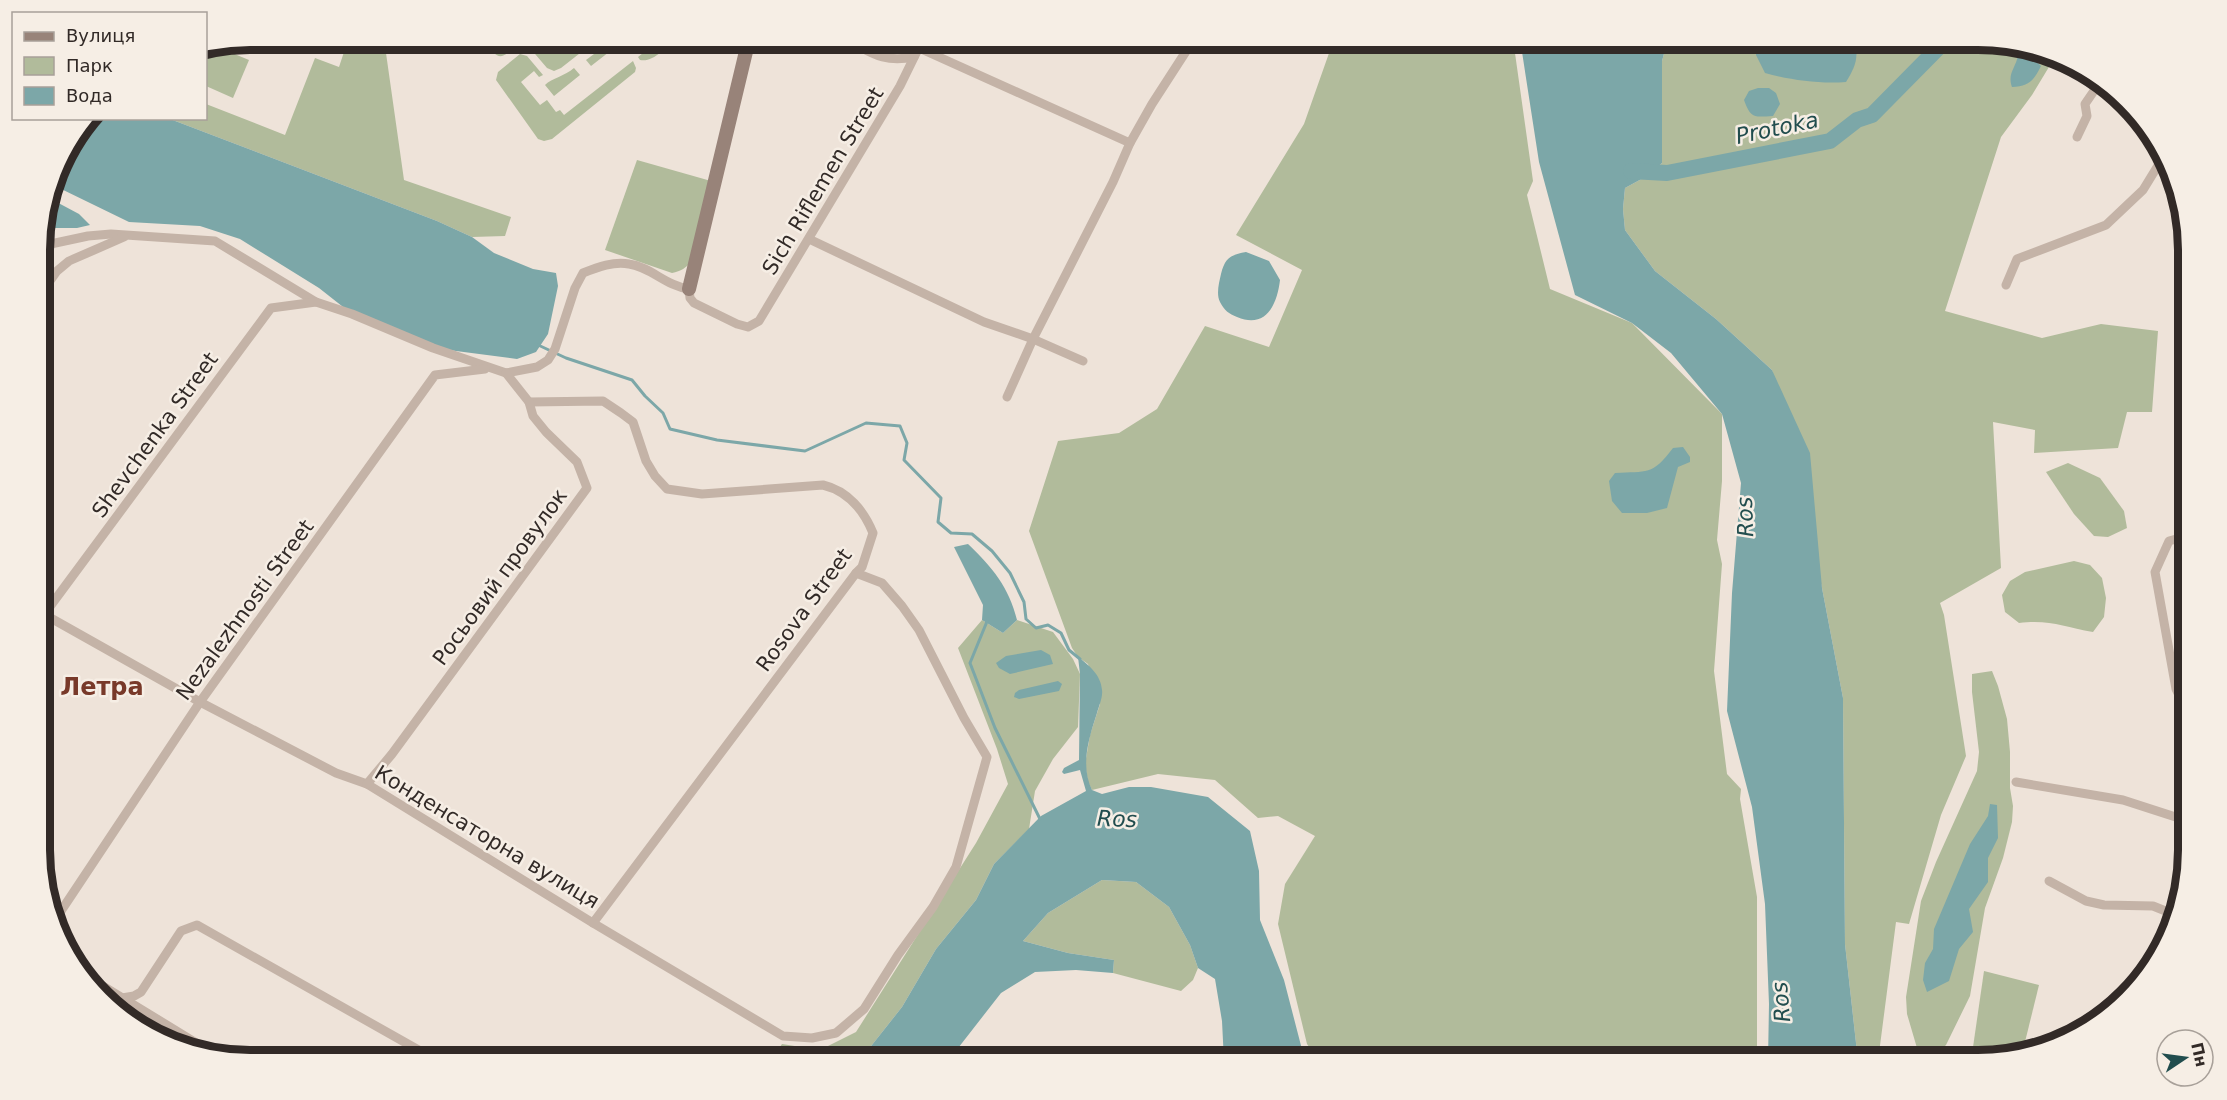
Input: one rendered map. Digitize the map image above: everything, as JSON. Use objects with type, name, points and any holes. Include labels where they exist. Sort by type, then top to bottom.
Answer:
[{"type":"street","points":[[50,245],[88,236],[111,234],[215,241],[316,302],[352,314],[393,333],[506,373],[537,367],[552,353],[574,288],[584,273],[616,263],[631,264],[678,288],[689,289],[745,50]]},
{"type":"street","name":"Sich Riflemen Street","points":[[868,50],[887,59],[914,57]]},
{"type":"street","name":"Sich Riflemen Street","points":[[689,289],[690,298],[694,303],[710,312],[748,327],[759,321],[900,86],[918,50]]},
{"type":"street","points":[[936,50],[1130,143]]},
{"type":"street","points":[[1007,397],[1033,339],[1113,182],[1130,143],[1187,50]]},
{"type":"street","points":[[2077,137],[2087,116],[2085,104],[2096,88]]},
{"type":"street","points":[[2006,285],[2017,259],[2106,225],[2143,190],[2159,165]]},
{"type":"street","points":[[50,281],[57,271],[69,261],[126,236]]},
{"type":"street","points":[[809,239],[984,322],[1033,339],[1083,362]]},
{"type":"street","name":"Shevchenka Street","points":[[50,604],[271,308],[316,302]]},
{"type":"street","name":"Nezalezhnosti Street","points":[[60,913],[200,702],[435,375],[490,369]]},
{"type":"street","name":"Росьовий провулок","points":[[367,784],[392,754],[587,488],[578,462],[546,432],[533,416],[529,402],[506,373]]},
{"type":"street","name":"Rosova Street","points":[[529,402],[603,401],[633,422],[646,461],[654,476],[667,489],[702,494],[823,485],[834,487],[855,503],[867,519],[873,533],[862,567],[593,923]]},
{"type":"street","points":[[2178,538],[2169,541],[2155,572],[2178,693]]},
{"type":"street","name":"Конденсаторна вулиця","points":[[50,619],[336,773],[367,784],[783,1036],[812,1038],[836,1033],[864,1009],[898,955],[933,907],[956,867],[987,757],[964,718],[919,630],[908,614],[882,583],[856,573]]},
{"type":"street","points":[[2016,782],[2123,800],[2178,818]]},
{"type":"street","points":[[2049,881],[2086,901],[2104,905],[2153,906],[2167,912]]},
{"type":"street","points":[[122,998],[141,992],[181,931],[197,925],[419,1050]]},
{"type":"street","points":[[103,986],[196,1043]]},
{"type":"green space","points":[[345,50],[386,50],[404,180],[511,217],[505,236],[472,237],[437,221],[173,120],[207,120],[207,104],[285,135],[315,58],[339,67]]},
{"type":"green space","points":[[491,50],[512,50],[502,56]]},
{"type":"green space","points":[[532,50],[584,50],[561,68],[554,71],[547,68]]},
{"type":"green space","points":[[599,50],[612,50],[591,66],[586,60]]},
{"type":"green space","points":[[647,50],[664,50],[650,59],[640,60],[638,57]]},
{"type":"green space","points":[[1330,50],[1515,50],[1533,181],[1527,195],[1550,289],[1632,323],[1722,414],[1722,481],[1717,540],[1722,564],[1714,671],[1727,774],[1741,789],[1740,799],[1757,897],[1757,1050],[1311,1050],[1307,1044],[1278,924],[1285,884],[1315,836],[1278,816],[1258,818],[1215,780],[1158,774],[1092,790],[1088,782],[1085,764],[1090,735],[1100,704],[1088,664],[1078,657],[1072,648],[1029,531],[1058,441],[1119,433],[1157,409],[1205,326],[1269,347],[1302,270],[1236,235],[1304,124]]},
{"type":"green space","points":[[1665,50],[1977,50],[2003,51],[2029,56],[2051,64],[2032,95],[2001,137],[1945,311],[2042,338],[2101,324],[2158,331],[2152,412],[2127,412],[2118,448],[2034,453],[2035,430],[1993,422],[2001,568],[1940,603],[1944,615],[1966,756],[1941,815],[1909,924],[1896,922],[1879,1050],[1857,1050],[1845,944],[1843,698],[1822,588],[1772,370],[1716,319],[1655,271],[1625,230],[1623,209],[1625,188],[1647,176],[1662,163],[1662,61]]},
{"type":"green space","points":[[227,51],[249,60],[233,98],[207,86],[207,54]]},
{"type":"green space","points":[[520,54],[527,56],[543,75],[539,77],[534,71],[521,82],[540,105],[547,100],[556,112],[560,110],[564,115],[633,61],[636,68],[635,72],[552,139],[544,141],[538,139],[496,80],[498,72]]},
{"type":"green space","points":[[574,68],[580,75],[554,96],[545,85]]},
{"type":"green space","points":[[637,160],[711,181],[692,261],[678,271],[672,273],[605,250]]},
{"type":"green space","points":[[2068,463],[2100,478],[2124,511],[2127,528],[2108,537],[2094,536],[2074,514],[2046,472]]},
{"type":"green space","points":[[2074,561],[2090,565],[2102,578],[2106,598],[2104,617],[2093,632],[2048,623],[2019,623],[2005,612],[2002,595],[2010,581],[2025,572]]},
{"type":"green space","points":[[982,620],[1003,633],[1017,620],[1053,632],[1073,659],[1080,674],[1078,727],[1053,759],[1035,791],[1029,829],[994,864],[976,900],[936,949],[902,1007],[868,1050],[820,1050],[856,1032],[976,843],[1008,784],[958,648]]},
{"type":"green space","points":[[1992,671],[2007,719],[2012,822],[2003,858],[1985,908],[1970,996],[1946,1045],[1941,1050],[1921,1050],[1917,1048],[1907,1014],[1906,997],[1921,901],[1977,771],[1979,752],[1972,674]]},
{"type":"green space","points":[[1102,880],[1136,882],[1169,907],[1190,945],[1198,968],[1193,980],[1181,991],[1113,973],[1114,960],[1068,953],[1023,941],[1048,913]]},
{"type":"green space","points":[[1984,971],[2039,985],[2024,1045],[1973,1050]]},
{"type":"green space","points":[[782,1044],[820,1050],[778,1050]]},
{"type":"water","name":"Ros","points":[[1522,50],[1665,50],[1662,61],[1662,163],[1647,176],[1625,188],[1623,209],[1625,230],[1655,271],[1716,319],[1772,370],[1810,453],[1822,588],[1843,698],[1845,944],[1857,1050],[1768,1050],[1769,1004],[1765,904],[1752,807],[1727,711],[1732,593],[1741,483],[1722,414],[1671,353],[1632,323],[1575,295],[1539,162]]},
{"type":"water","points":[[1756,50],[1856,50],[1856,61],[1846,82],[1815,82],[1765,73],[1756,55]]},
{"type":"water","points":[[2018,55],[2032,57],[2041,66],[2030,82],[2023,86],[2012,87],[2011,74]]},
{"type":"water","points":[[1769,88],[1776,93],[1780,104],[1773,116],[1757,116],[1749,111],[1744,100],[1749,91]]},
{"type":"water","points":[[98,120],[173,120],[437,221],[472,237],[494,253],[533,269],[556,273],[558,286],[548,334],[536,352],[517,359],[433,348],[352,314],[319,288],[240,239],[200,226],[129,222],[60,188],[65,173],[83,138]]},
{"type":"water","points":[[55,201],[79,214],[90,225],[77,228],[51,228]]},
{"type":"water","points":[[1246,252],[1269,261],[1280,280],[1273,306],[1263,317],[1256,320],[1247,320],[1229,313],[1218,296],[1224,264],[1232,256]]},
{"type":"water","points":[[1683,447],[1690,457],[1690,462],[1678,467],[1667,508],[1647,513],[1622,513],[1612,501],[1609,481],[1615,473],[1642,472],[1654,468],[1673,448]]},
{"type":"water","points":[[968,544],[999,578],[1014,608],[1017,620],[1003,633],[982,620],[983,605],[954,547]]},
{"type":"water","points":[[1041,650],[1050,655],[1053,664],[1010,674],[999,668],[996,663],[1006,656]]},
{"type":"water","name":"Ros","points":[[1078,657],[1097,675],[1102,690],[1086,761],[1088,781],[1092,790],[1102,794],[1129,787],[1151,787],[1208,797],[1250,831],[1259,871],[1260,920],[1284,980],[1302,1050],[1223,1050],[1222,1021],[1215,979],[1198,968],[1190,945],[1169,907],[1136,882],[1102,880],[1048,913],[1023,941],[1068,953],[1114,960],[1113,973],[1076,970],[1035,972],[1001,993],[957,1050],[868,1050],[902,1007],[936,949],[976,900],[994,864],[1041,816],[1086,791],[1080,770],[1064,774],[1062,772],[1064,768],[1079,760],[1080,674]]},
{"type":"water","points":[[1058,681],[1062,684],[1059,691],[1019,699],[1014,697],[1019,690]]},
{"type":"water","points":[[1990,804],[1997,805],[1998,838],[1988,858],[1988,882],[1969,909],[1973,932],[1959,949],[1949,981],[1927,992],[1923,980],[1925,963],[1933,949],[1934,929],[1970,844],[1988,816]]},
{"type":"waterway","name":"Protoka","points":[[1631,171],[1667,173],[1830,141],[1857,120],[1872,115],[1936,50]]},
{"type":"waterway","points":[[536,344],[566,358],[632,380],[663,413],[670,429],[717,440],[805,451],[866,423],[900,426],[907,443],[904,460],[941,498],[938,522],[951,533],[972,534],[992,551],[1010,573],[1024,602],[1026,619],[1036,628],[1048,625],[1061,633],[1069,650],[1080,659]]},
{"type":"waterway","points":[[988,619],[970,663],[995,728],[1040,819]]},
{"type":"district","name":"Летра","points":[[102,687]]}]
